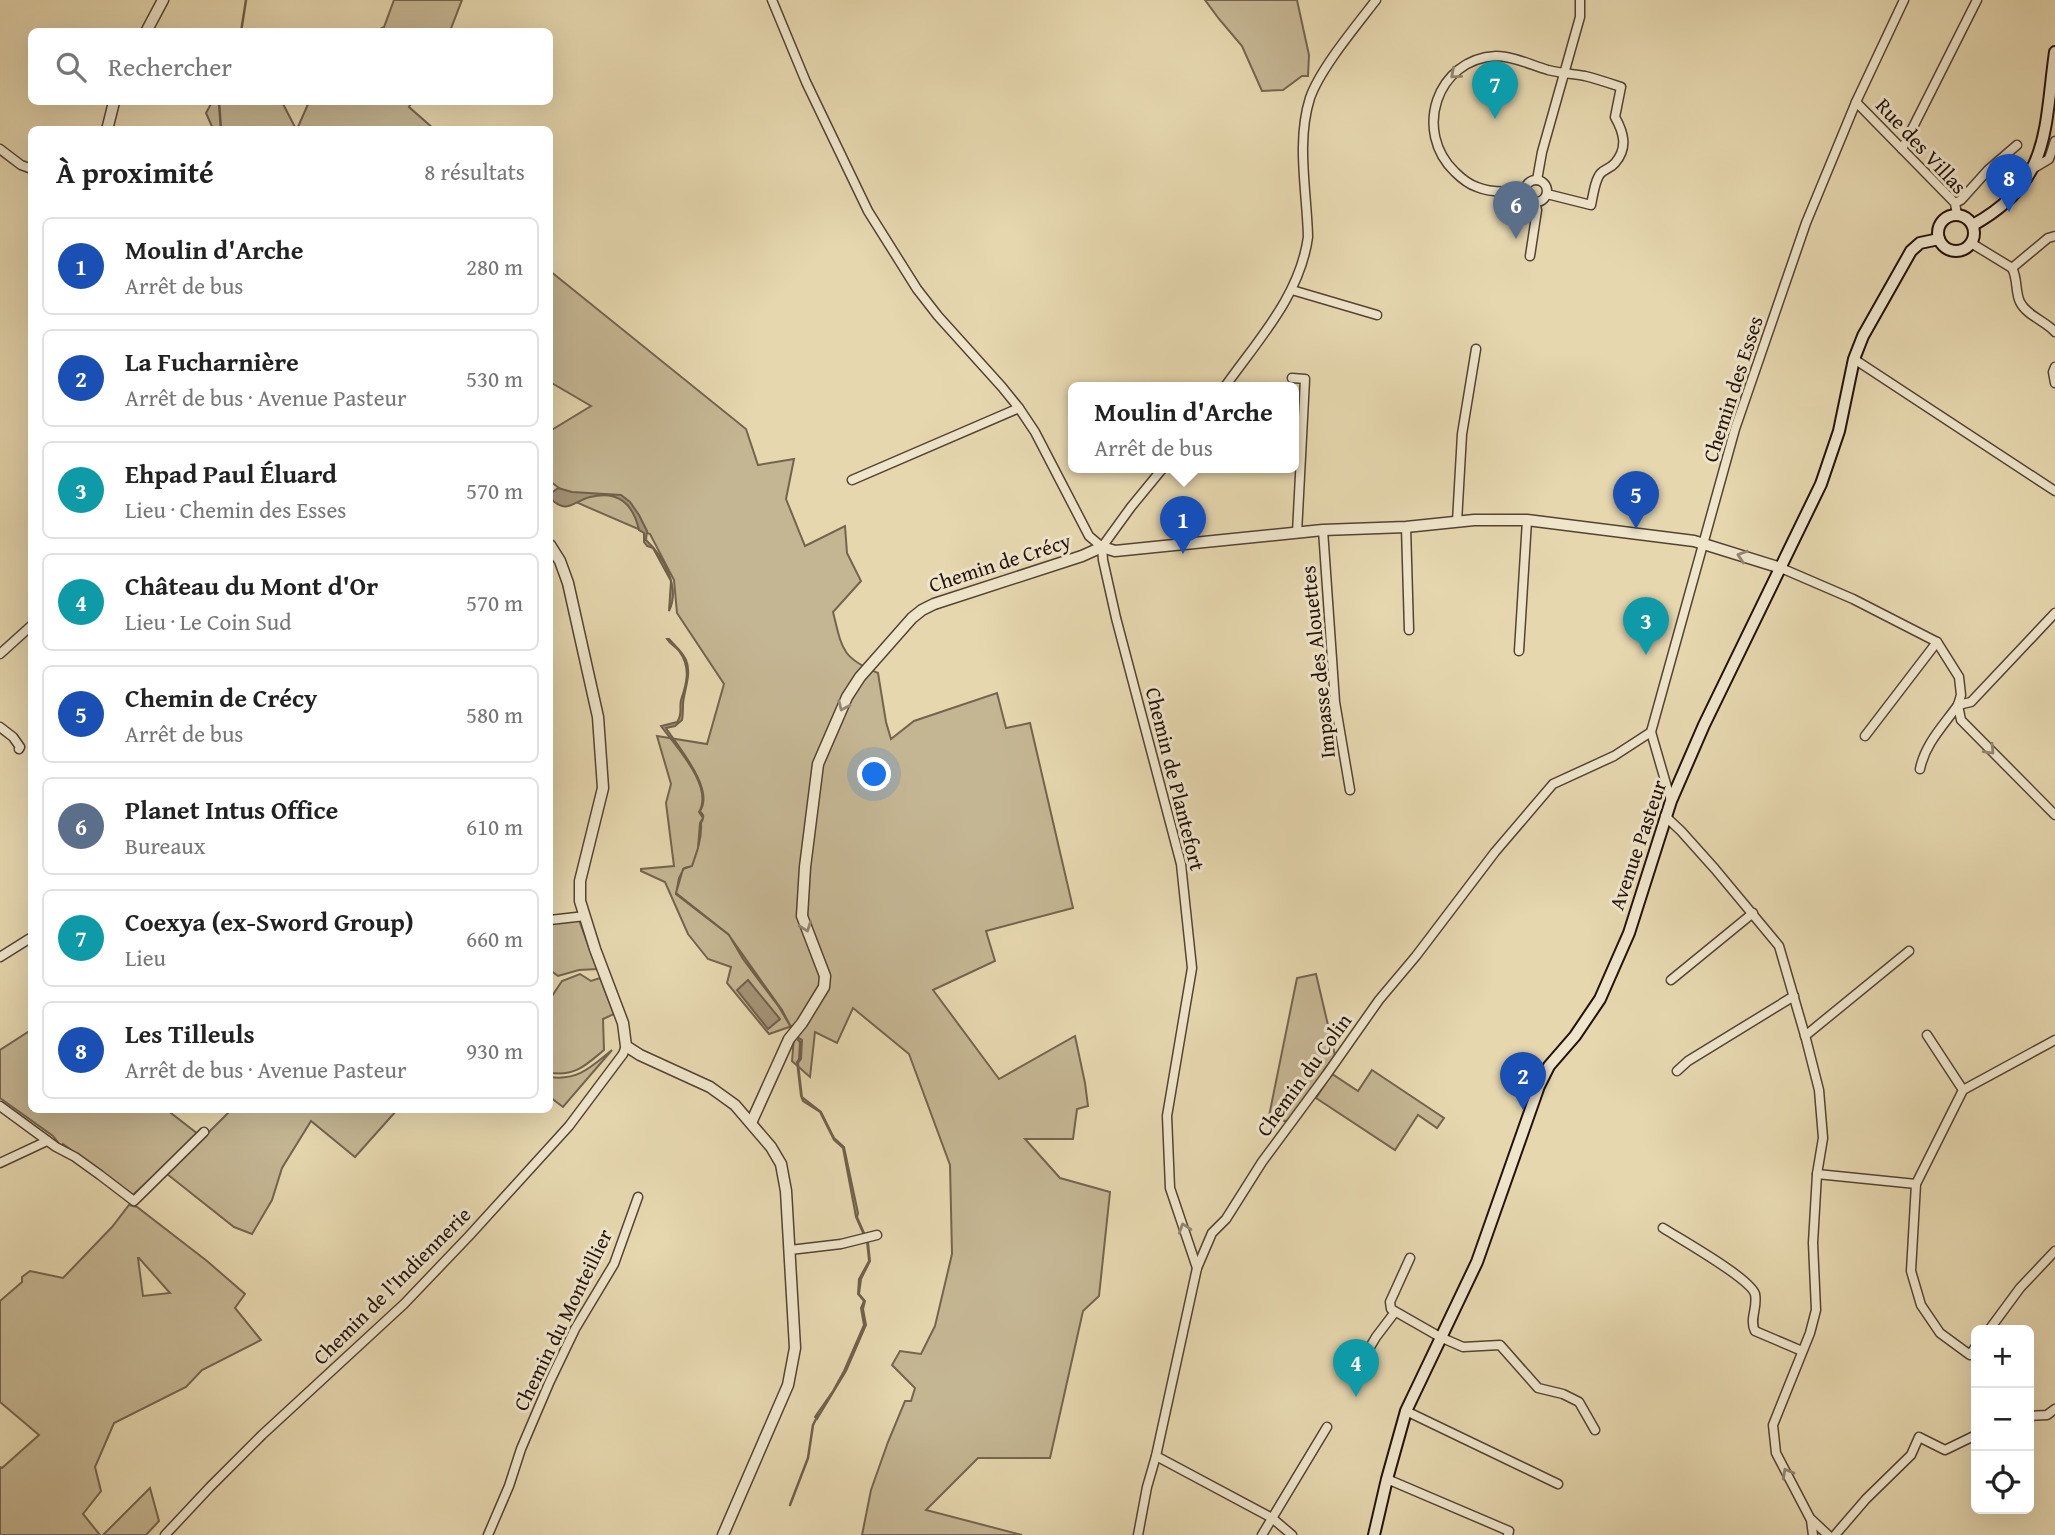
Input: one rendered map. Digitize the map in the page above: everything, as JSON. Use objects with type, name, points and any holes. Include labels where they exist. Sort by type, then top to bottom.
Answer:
[{"type":"main road","points":[[1973,225],[2006,203],[2022,186],[2034,167],[2041,149],[2055,52]]},
{"type":"main road","points":[[1956,209],[1973,225],[1974,236],[1971,243],[1963,249],[1953,250],[1943,245],[1939,239],[1941,224],[1956,209]]},
{"type":"main road","name":"Avenue Pasteur","points":[[1374,1535],[1406,1411],[1477,1262],[1539,1086],[1549,1066],[1600,999],[1629,933],[1671,801],[1704,725],[1821,484],[1839,431],[1854,359],[1863,336],[1911,251],[1920,243],[1939,239]]},
{"type":"street","points":[[148,28],[163,0]]},
{"type":"street","points":[[772,0],[806,82],[868,211],[917,289],[1018,408],[1035,432],[1089,536],[1102,547],[1159,473]]},
{"type":"street","points":[[1228,382],[1292,290],[1302,266],[1308,237],[1304,132],[1311,96],[1344,43],[1376,0]]},
{"type":"street","points":[[1537,180],[1542,152],[1580,17],[1580,0]]},
{"type":"street","name":"Chemin des Esses","points":[[1651,732],[1744,401],[1806,223],[1856,102],[1904,0]]},
{"type":"street","points":[[1902,149],[1977,0]]},
{"type":"street","points":[[1525,190],[1477,187],[1456,173],[1442,158],[1436,143],[1434,106],[1445,84],[1458,70],[1482,59],[1496,56],[1508,58],[1622,87],[1615,117],[1623,130],[1623,150],[1615,163],[1601,174],[1591,205],[1547,194]]},
{"type":"street","name":"Rue des Villas","points":[[1856,102],[1956,209]]},
{"type":"street","points":[[108,126],[113,105]]},
{"type":"street","points":[[2034,167],[2049,159],[2055,141]]},
{"type":"street","points":[[1956,209],[1961,200],[1999,160],[2017,145]]},
{"type":"street","points":[[0,149],[28,168]]},
{"type":"street","points":[[1537,180],[1546,186],[1547,194],[1543,201],[1535,202],[1529,200],[1525,190],[1527,184],[1537,180]]},
{"type":"street","points":[[1530,256],[1537,210],[1535,202]]},
{"type":"street","points":[[2012,268],[2048,238],[2055,236]]},
{"type":"street","points":[[1971,243],[2012,268],[2018,299],[2024,309],[2055,332]]},
{"type":"street","points":[[1292,290],[1377,315]]},
{"type":"street","points":[[1457,522],[1462,434],[1476,349]]},
{"type":"street","points":[[1854,359],[2055,491]]},
{"type":"street","points":[[2055,367],[2055,383]]},
{"type":"street","points":[[1292,378],[1305,379],[1297,533]]},
{"type":"street","points":[[852,480],[1018,408]]},
{"type":"street","name":"Chemin de Crécy","points":[[751,1123],[789,1039],[824,986],[825,976],[802,916],[805,867],[818,764],[847,697],[860,677],[922,610],[1102,547],[1115,551],[1323,530],[1406,527],[1474,520],[1527,520],[1704,543],[1781,568]]},
{"type":"street","points":[[1519,651],[1527,520]]},
{"type":"street","points":[[1406,527],[1409,631]]},
{"type":"street","name":"Impasse des Alouettes","points":[[1323,530],[1335,702],[1350,790]]},
{"type":"street","name":"Chemin de Plantefort","points":[[1102,547],[1115,618],[1181,863],[1192,968],[1167,1116],[1170,1188],[1197,1268]]},
{"type":"street","points":[[553,550],[568,583],[598,717],[603,788],[580,881],[580,901],[623,1023],[626,1046],[639,1055],[724,1096],[771,1147],[781,1164],[786,1191],[795,1348],[788,1385],[723,1535]]},
{"type":"street","points":[[1781,568],[1853,599],[1937,642],[1959,677],[1961,695],[1958,705],[1928,745],[1920,769]]},
{"type":"street","points":[[1958,705],[1971,702],[2055,613]]},
{"type":"street","points":[[0,654],[28,629]]},
{"type":"street","points":[[1865,736],[1937,642]]},
{"type":"street","points":[[1958,705],[1961,720],[2055,816]]},
{"type":"street","points":[[0,727],[13,737],[19,749]]},
{"type":"street","points":[[1651,732],[1671,801]]},
{"type":"street","name":"Chemin du Colin","points":[[1138,1535],[1197,1268],[1212,1233],[1226,1219],[1262,1162],[1379,1000],[1416,957],[1495,852],[1553,784],[1614,756],[1651,732]]},
{"type":"street","points":[[1665,816],[1753,913],[1779,946],[1819,1090],[1823,1138],[1817,1174],[1812,1243],[1816,1310],[1810,1333],[1773,1425],[1776,1454],[1811,1520],[1813,1535]]},
{"type":"street","points":[[1671,980],[1753,913]]},
{"type":"street","points":[[553,920],[585,916]]},
{"type":"street","points":[[0,957],[28,940]]},
{"type":"street","points":[[1805,1036],[1909,951]]},
{"type":"street","points":[[1677,1071],[1688,1061],[1794,996]]},
{"type":"street","points":[[1927,1035],[1963,1090]]},
{"type":"street","points":[[1971,1354],[1940,1333],[1921,1305],[1911,1271],[1916,1184],[1963,1090],[2055,1040]]},
{"type":"street","name":"Chemin de l'Indiennerie","points":[[165,1535],[262,1435],[404,1304],[469,1236],[569,1126],[626,1046]]},
{"type":"street","points":[[1,1108],[75,1157],[134,1201],[204,1132]]},
{"type":"street","points":[[0,1163],[47,1140]]},
{"type":"street","points":[[1817,1174],[1916,1184]]},
{"type":"street","name":"Chemin du Monteillier","points":[[488,1535],[521,1449],[575,1329],[614,1265],[638,1197]]},
{"type":"street","points":[[1663,1228],[1743,1279],[1754,1291],[1756,1305],[1751,1324],[1755,1331],[1802,1352]]},
{"type":"street","points":[[790,1250],[870,1237]]},
{"type":"street","points":[[1993,1325],[2020,1288],[2055,1251]]},
{"type":"street","points":[[1410,1258],[1390,1303],[1391,1310],[1463,1347],[1500,1345],[1538,1388],[1563,1394],[1579,1402],[1595,1430]]},
{"type":"street","points":[[1363,1359],[1395,1312]]},
{"type":"street","points":[[2034,1416],[2047,1415],[2055,1409]]},
{"type":"street","points":[[1406,1411],[1558,1484]]},
{"type":"street","points":[[1262,1535],[1327,1427]]},
{"type":"street","points":[[1835,1535],[1866,1499],[1911,1455],[1919,1437],[1945,1450],[1971,1438]]},
{"type":"street","points":[[1157,1456],[1272,1518],[1292,1535]]},
{"type":"street","points":[[1387,1479],[1509,1531],[1508,1535]]},
{"type":"street","points":[[1811,1520],[1828,1535]]},
{"type":"shaded area","points":[[394,0],[462,0],[451,28],[382,28]]},
{"type":"shaded area","points":[[1205,0],[1297,0],[1309,55],[1308,76],[1302,76],[1283,90],[1262,91],[1242,46]]},
{"type":"shaded area","points":[[210,105],[284,105],[294,126],[212,126],[206,113]]},
{"type":"shaded area","points":[[308,105],[410,105],[409,107],[431,126],[298,126]]},
{"type":"shaded area","points":[[553,273],[746,429],[758,465],[794,459],[786,499],[805,546],[845,526],[847,553],[861,581],[833,612],[841,643],[850,657],[878,673],[891,739],[914,721],[997,693],[1006,728],[1030,723],[1073,908],[986,931],[995,961],[933,990],[999,1079],[1075,1036],[1088,1106],[1077,1109],[1073,1139],[1025,1139],[1060,1178],[1110,1192],[1099,1296],[1083,1311],[1050,1458],[978,1458],[926,1510],[1022,1535],[862,1535],[871,1490],[888,1442],[905,1401],[911,1401],[915,1388],[892,1365],[900,1351],[921,1354],[935,1326],[952,1254],[950,1165],[909,1054],[853,1008],[837,1043],[815,1032],[810,1077],[792,1061],[795,1025],[769,1034],[727,983],[731,967],[708,959],[688,934],[665,882],[641,871],[674,866],[666,803],[671,784],[657,736],[707,744],[724,684],[677,613],[674,580],[650,534],[578,503],[553,483],[553,429],[591,406],[553,384]]},
{"type":"shaded area","points":[[558,488],[572,492],[621,495],[639,515],[647,531],[646,540],[653,548],[644,542],[644,533],[639,530],[629,506],[617,498],[600,495],[570,506],[561,506],[553,500],[553,492]]},
{"type":"shaded area","points":[[653,548],[664,563],[670,580]]},
{"type":"shaded area","points":[[671,582],[673,592],[669,611]]},
{"type":"shaded area","points":[[667,639],[680,651],[686,660],[688,676],[682,720],[675,726],[666,728],[699,780],[703,791],[700,811],[703,818],[699,812],[702,791],[698,779],[661,726],[679,719],[687,675],[683,657]]},
{"type":"shaded area","points":[[703,818],[701,823],[698,847],[700,823]]},
{"type":"shaded area","points":[[676,894],[728,934],[728,935]]},
{"type":"shaded area","points":[[579,920],[597,969],[579,970],[558,976],[553,972],[553,923]]},
{"type":"shaded area","points":[[730,937],[782,1010],[792,1029],[743,959]]},
{"type":"shaded area","points":[[580,974],[591,981],[600,978],[614,1014],[603,1019],[604,1050],[574,1071],[553,1073],[553,994],[562,981]]},
{"type":"shaded area","points":[[1316,974],[1335,1055],[1288,1122],[1269,1116],[1297,978]]},
{"type":"shaded area","points":[[748,980],[780,1019],[768,1029],[737,990]]},
{"type":"shaded area","points":[[28,1032],[28,1113],[171,1113],[198,1134],[133,1195],[63,1144],[61,1146],[53,1136],[0,1098],[0,1050]]},
{"type":"shaded area","points":[[799,1038],[802,1040],[801,1059],[798,1063],[802,1097],[821,1112],[834,1138],[844,1147],[857,1217],[868,1242],[870,1261],[861,1279],[859,1294],[865,1301],[863,1309],[866,1325],[846,1371],[817,1419],[815,1417],[844,1371],[864,1325],[861,1308],[864,1301],[858,1294],[859,1279],[869,1261],[867,1242],[856,1217],[843,1148],[834,1140],[820,1112],[803,1101],[801,1096],[797,1062]]},
{"type":"shaded area","points":[[612,1050],[563,1107],[553,1099],[553,1077],[569,1077],[591,1067]]},
{"type":"shaded area","points":[[1372,1070],[1444,1118],[1437,1128],[1418,1115],[1395,1150],[1316,1098],[1332,1074],[1358,1091]]},
{"type":"shaded area","points":[[228,1113],[394,1113],[355,1157],[311,1121],[282,1168],[272,1200],[252,1234],[234,1227],[167,1174]]},
{"type":"shaded area","points":[[129,1205],[137,1207],[245,1294],[235,1308],[261,1340],[202,1370],[186,1387],[114,1423],[95,1467],[101,1491],[83,1514],[100,1535],[0,1535],[0,1467],[39,1435],[0,1402],[0,1301],[22,1282],[22,1277],[30,1271],[63,1278],[112,1227]],"holes":[[[139,1258],[170,1293],[143,1296]]]},
{"type":"shaded area","points":[[150,1488],[159,1521],[146,1535],[103,1535]]},
{"type":"waterway","points":[[242,28],[246,0]]},
{"type":"waterway","points":[[219,105],[221,126]]},
{"type":"waterway","points":[[790,1505],[808,1458],[813,1425],[818,1415]]},
{"type":"place","name":"Coexya (ex-Sword Group)","points":[[1495,119]]},
{"type":"place","name":"Les Tilleuls","points":[[2009,212]]},
{"type":"place","name":"Planet Intus Office","points":[[1516,239]]},
{"type":"place","name":"Chemin de Crécy","points":[[1636,529]]},
{"type":"place","name":"Moulin d'Arche","points":[[1183,554]]},
{"type":"place","name":"Ehpad Paul Éluard","points":[[1646,655]]},
{"type":"place","name":"La Fucharnière","points":[[1523,1110]]},
{"type":"place","name":"Château du Mont d'Or","points":[[1356,1397]]}]
